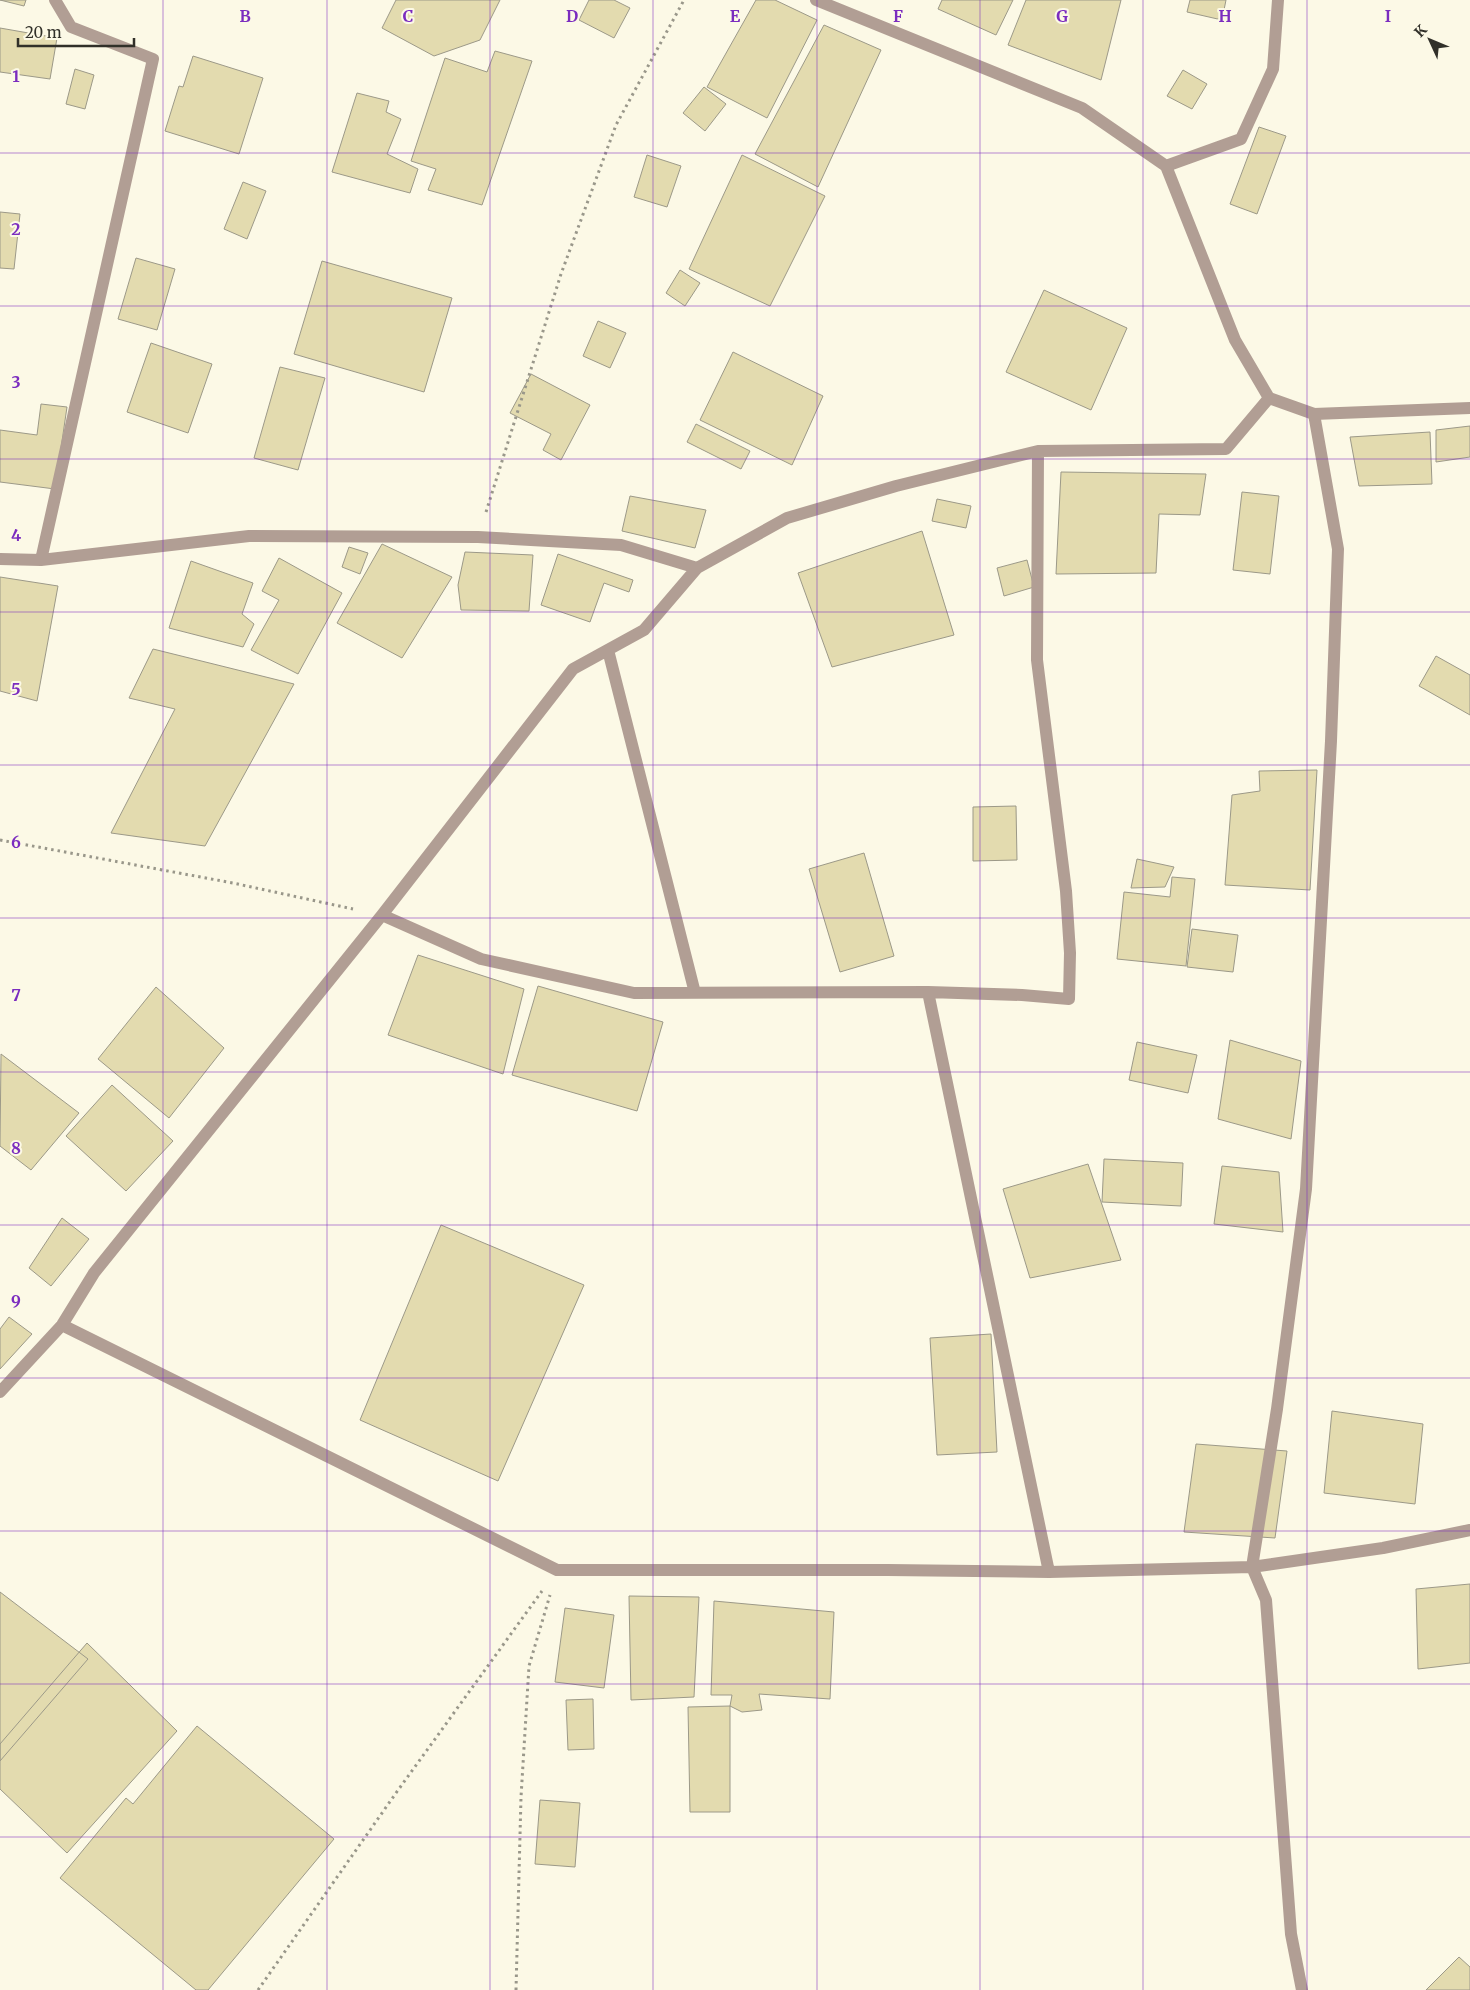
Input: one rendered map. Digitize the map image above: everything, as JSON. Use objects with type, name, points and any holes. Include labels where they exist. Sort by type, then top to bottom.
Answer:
[{"type":"street","points":[[41,560],[153,59],[71,27],[55,0]]},
{"type":"street","points":[[816,0],[1082,108],[1166,166],[1235,340],[1269,398],[1314,414],[1470,408]]},
{"type":"street","points":[[1166,166],[1241,139],[1273,69],[1278,0]]},
{"type":"street","points":[[0,1392],[62,1325],[94,1273],[382,915],[573,669],[644,630],[697,568],[787,518],[896,486],[1038,450],[1226,449],[1269,398]]},
{"type":"street","points":[[1302,1990],[1291,1934],[1266,1600],[1252,1568],[1277,1409],[1306,1189],[1321,950],[1338,549],[1314,414]]},
{"type":"street","points":[[382,915],[481,958],[634,993],[928,992],[1022,995],[1069,999],[1070,953],[1066,891],[1037,660],[1038,450]]},
{"type":"street","points":[[0,559],[41,560],[249,536],[478,536],[621,545],[697,568]]},
{"type":"street","points":[[608,650],[696,993]]},
{"type":"street","points":[[928,992],[1049,1572]]},
{"type":"street","points":[[62,1325],[557,1570],[1049,1572],[1252,1568],[1383,1548],[1470,1530]]},
{"type":"path","points":[[478,536],[562,274],[616,125],[684,0]]},
{"type":"path","points":[[0,840],[233,882],[382,915]]},
{"type":"path","points":[[258,1990],[396,1793],[557,1570]]},
{"type":"path","points":[[516,1990],[521,1797],[530,1666],[557,1570]]},
{"type":"building","points":[[0,0],[26,0],[24,6]]},
{"type":"building","points":[[396,0],[500,0],[480,40],[434,56],[382,28]]},
{"type":"building","points":[[589,0],[614,0],[630,8],[614,38],[579,20]]},
{"type":"building","points":[[756,0],[775,0],[817,20],[767,118],[707,87]]},
{"type":"building","points":[[942,0],[1013,0],[996,35],[938,9]]},
{"type":"building","points":[[1026,0],[1121,0],[1101,80],[1008,45]]},
{"type":"building","points":[[1190,0],[1226,0],[1222,20],[1187,12]]},
{"type":"building","points":[[824,25],[881,50],[818,187],[755,154]]},
{"type":"building","points":[[0,28],[57,38],[50,79],[0,72]]},
{"type":"building","points":[[495,51],[532,61],[482,205],[428,190],[436,169],[411,161],[445,58],[487,72]]},
{"type":"building","points":[[193,56],[263,78],[239,154],[165,131],[179,86],[183,87]]},
{"type":"building","points":[[75,69],[94,75],[85,109],[66,104]]},
{"type":"building","points":[[1183,70],[1207,84],[1192,109],[1167,96]]},
{"type":"building","points":[[704,87],[726,104],[705,131],[683,113]]},
{"type":"building","points":[[357,93],[389,101],[386,112],[401,119],[387,154],[418,169],[410,193],[332,172]]},
{"type":"building","points":[[1259,127],[1286,136],[1257,214],[1230,204]]},
{"type":"building","points":[[647,155],[681,166],[667,207],[634,197]]},
{"type":"building","points":[[742,155],[825,196],[770,306],[689,269]]},
{"type":"building","points":[[243,182],[266,191],[247,239],[224,229]]},
{"type":"building","points":[[0,212],[20,214],[14,269],[0,268]]},
{"type":"building","points":[[136,258],[175,269],[157,330],[118,319]]},
{"type":"building","points":[[322,261],[452,298],[424,392],[294,354]]},
{"type":"building","points":[[680,270],[700,283],[685,306],[666,293]]},
{"type":"building","points":[[1044,290],[1127,328],[1091,410],[1006,372]]},
{"type":"building","points":[[598,321],[626,333],[610,368],[583,356]]},
{"type":"building","points":[[151,343],[212,364],[188,433],[127,412]]},
{"type":"building","points":[[733,352],[823,396],[792,465],[700,420]]},
{"type":"building","points":[[280,367],[325,378],[298,470],[254,458]]},
{"type":"building","points":[[531,374],[590,405],[561,460],[543,450],[551,434],[510,413]]},
{"type":"building","points":[[41,404],[67,407],[55,489],[0,482],[0,430],[37,435]]},
{"type":"building","points":[[696,424],[750,451],[741,469],[687,442]]},
{"type":"building","points":[[1470,426],[1470,457],[1436,462],[1436,430]]},
{"type":"building","points":[[1430,432],[1432,484],[1359,486],[1350,437]]},
{"type":"building","points":[[1061,472],[1206,474],[1200,515],[1159,514],[1156,573],[1056,574]]},
{"type":"building","points":[[1242,492],[1279,496],[1270,574],[1233,570]]},
{"type":"building","points":[[630,496],[706,510],[695,548],[622,531]]},
{"type":"building","points":[[937,499],[971,506],[966,528],[932,521]]},
{"type":"building","points":[[922,531],[954,635],[832,667],[798,573]]},
{"type":"building","points":[[382,544],[452,577],[402,658],[337,623]]},
{"type":"building","points":[[349,547],[368,553],[360,574],[342,567]]},
{"type":"building","points":[[465,552],[533,555],[529,611],[461,610],[458,585]]},
{"type":"building","points":[[558,554],[633,580],[629,592],[604,583],[590,622],[541,605]]},
{"type":"building","points":[[279,558],[342,593],[298,674],[251,650],[279,600],[262,591]]},
{"type":"building","points":[[1027,560],[1034,587],[1004,596],[997,568]]},
{"type":"building","points":[[191,561],[253,583],[242,614],[254,624],[243,647],[169,628]]},
{"type":"building","points":[[0,577],[58,586],[37,701],[0,691]]},
{"type":"building","points":[[153,649],[294,684],[205,846],[111,833],[175,709],[129,698]]},
{"type":"building","points":[[1436,656],[1470,675],[1470,715],[1419,686]]},
{"type":"building","points":[[1317,770],[1310,890],[1225,885],[1232,795],[1260,791],[1259,771]]},
{"type":"building","points":[[1016,806],[1017,860],[973,861],[973,807]]},
{"type":"building","points":[[864,853],[894,956],[840,972],[809,869]]},
{"type":"building","points":[[1137,859],[1174,867],[1165,887],[1131,888]]},
{"type":"building","points":[[1172,877],[1195,879],[1186,966],[1117,959],[1124,892],[1170,897]]},
{"type":"building","points":[[1192,929],[1238,935],[1233,972],[1187,967]]},
{"type":"building","points":[[418,955],[524,989],[503,1074],[388,1035]]},
{"type":"building","points":[[538,986],[663,1022],[637,1111],[512,1075]]},
{"type":"building","points":[[156,987],[224,1048],[169,1118],[98,1059]]},
{"type":"building","points":[[1230,1040],[1301,1061],[1291,1139],[1218,1119]]},
{"type":"building","points":[[1137,1042],[1197,1055],[1188,1093],[1129,1080]]},
{"type":"building","points":[[1,1054],[79,1113],[31,1170],[0,1146]]},
{"type":"building","points":[[112,1085],[173,1141],[126,1191],[66,1136]]},
{"type":"building","points":[[1104,1159],[1183,1163],[1181,1206],[1102,1202]]},
{"type":"building","points":[[1088,1164],[1121,1260],[1030,1278],[1003,1189]]},
{"type":"building","points":[[1222,1166],[1279,1172],[1283,1232],[1214,1224]]},
{"type":"building","points":[[62,1218],[89,1239],[51,1286],[29,1268]]},
{"type":"building","points":[[441,1225],[584,1285],[498,1481],[360,1420]]},
{"type":"building","points":[[9,1317],[32,1334],[0,1369],[0,1329]]},
{"type":"building","points":[[991,1334],[997,1452],[937,1455],[930,1338]]},
{"type":"building","points":[[1332,1411],[1423,1424],[1415,1504],[1324,1493]]},
{"type":"building","points":[[1196,1444],[1287,1451],[1275,1538],[1184,1532]]},
{"type":"building","points":[[1470,1584],[1470,1663],[1418,1669],[1416,1589]]},
{"type":"building","points":[[0,1592],[88,1659],[0,1761]]},
{"type":"building","points":[[629,1596],[699,1597],[694,1697],[631,1700]]},
{"type":"building","points":[[714,1601],[834,1612],[830,1699],[759,1694],[762,1710],[742,1712],[730,1706],[732,1695],[711,1695]]},
{"type":"building","points":[[565,1608],[614,1615],[604,1688],[555,1682]]},
{"type":"building","points":[[87,1643],[177,1731],[67,1853],[0,1789],[0,1744]]},
{"type":"building","points":[[593,1699],[594,1749],[568,1750],[566,1700]]},
{"type":"building","points":[[730,1706],[730,1812],[690,1812],[688,1707]]},
{"type":"building","points":[[197,1726],[334,1839],[208,1990],[196,1990],[60,1878],[126,1798],[133,1804]]},
{"type":"building","points":[[540,1800],[580,1803],[575,1867],[535,1864]]},
{"type":"building","points":[[1459,1957],[1470,1967],[1470,1990],[1426,1990]]}]
